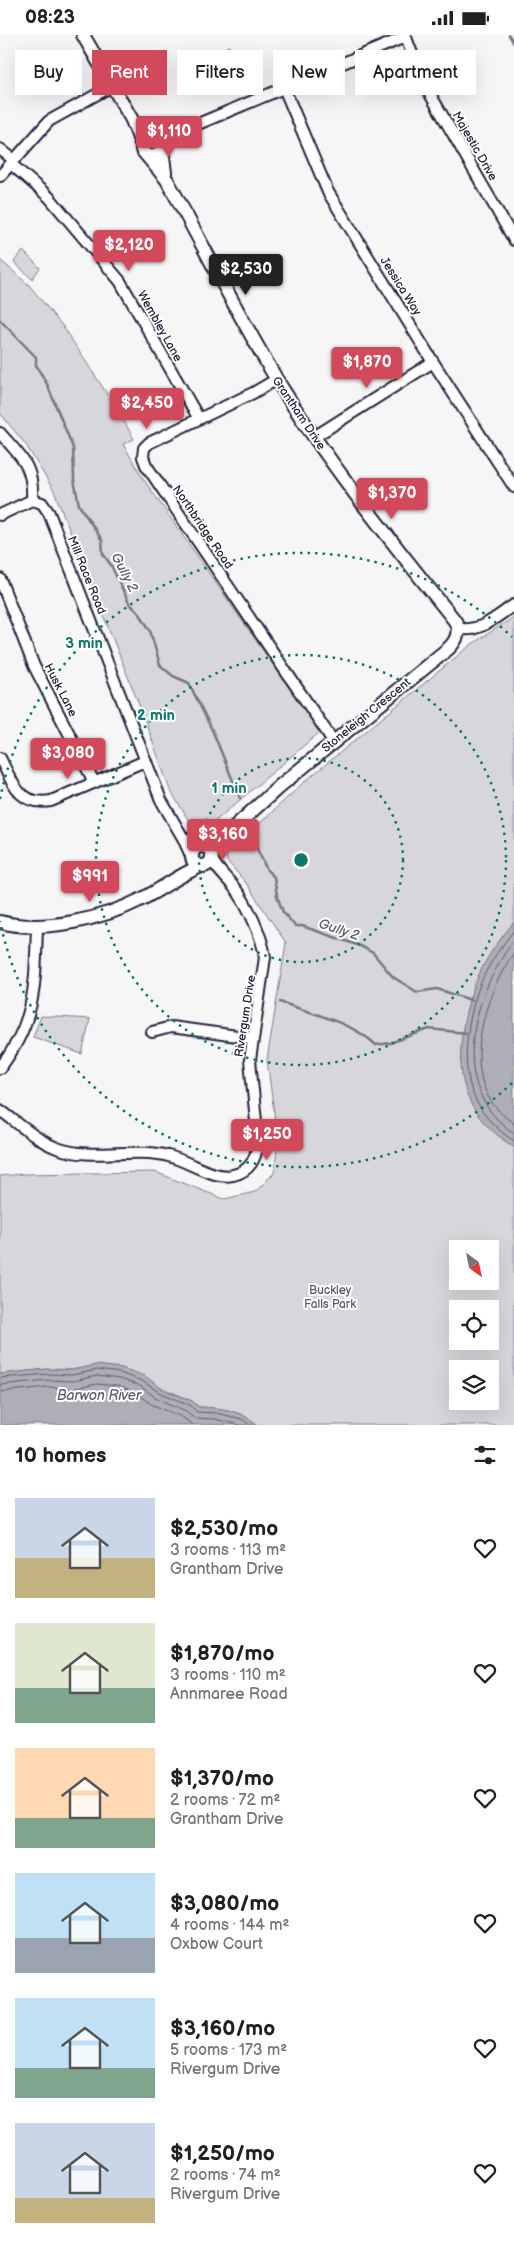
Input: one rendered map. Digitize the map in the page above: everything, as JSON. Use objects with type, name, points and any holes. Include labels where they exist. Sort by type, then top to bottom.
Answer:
[{"type":"street","name":"Grantham Drive","points":[[83,35],[92,51]]},
{"type":"street","points":[[345,62],[405,36]]},
{"type":"street","name":"Majestic Drive","points":[[405,36],[422,80],[514,240]]},
{"type":"street","points":[[141,143],[145,137],[179,132],[273,94]]},
{"type":"street","points":[[0,176],[49,121],[96,95]]},
{"type":"street","name":"Grantham Drive","points":[[117,95],[132,120],[142,150],[167,180],[277,379],[314,437],[385,534],[458,627]]},
{"type":"street","name":"Jessica Way","points":[[287,95],[328,191],[433,362],[514,487]]},
{"type":"street","name":"Grantham Drive","points":[[132,120],[161,139],[167,180]]},
{"type":"street","points":[[147,155],[156,156],[179,132]]},
{"type":"street","name":"Wembley Lane","points":[[0,149],[49,197],[120,281],[198,419]]},
{"type":"street","points":[[314,437],[433,362]]},
{"type":"street","name":"Northbridge Road","points":[[277,379],[149,443],[144,448],[143,457],[146,465],[333,741]]},
{"type":"street","points":[[0,433],[17,452],[30,472],[33,483],[32,499],[0,515]]},
{"type":"street","name":"Mill Race Road","points":[[32,499],[42,503],[48,513],[132,721],[145,761],[161,800],[183,838],[202,857]]},
{"type":"street","name":"Husk Lane","points":[[0,579],[34,666],[94,782]]},
{"type":"street","points":[[458,627],[465,630],[475,629],[514,605]]},
{"type":"street","name":"Stoneleigh Crescent","points":[[0,922],[12,925],[54,925],[112,912],[142,899],[177,878],[333,741],[449,648],[457,636],[458,627]]},
{"type":"street","points":[[0,758],[21,795],[29,800],[40,802],[51,801],[145,761]]},
{"type":"street","name":"Rivergum Drive","points":[[0,1110],[42,1140],[70,1152],[98,1154],[154,1153],[169,1156],[225,1176],[239,1174],[252,1165],[257,1153],[258,1142],[250,1075],[252,1038],[263,980],[264,947],[242,899],[216,867],[202,857]]},
{"type":"street","points":[[0,1068],[21,1037],[34,996],[37,926]]},
{"type":"street","points":[[152,1032],[171,1027],[252,1038]]},
{"type":"green space","points":[[229,46],[231,50],[220,50]]},
{"type":"green space","points":[[23,251],[40,268],[32,279],[14,262]]},
{"type":"green space","points":[[0,260],[29,285],[64,328],[134,439],[123,444],[144,480],[320,732],[200,834],[197,834],[170,790],[142,712],[54,491],[26,445],[0,413]]},
{"type":"green space","name":"Buckley Falls Park","points":[[514,617],[514,922],[493,950],[469,999],[461,1055],[464,1084],[502,1139],[514,1147],[514,1425],[258,1425],[237,1413],[223,1409],[199,1407],[192,1401],[174,1393],[96,1365],[72,1370],[48,1369],[0,1374],[0,1176],[155,1172],[224,1199],[255,1192],[274,1173],[278,1143],[267,1060],[286,943],[246,883],[227,861],[226,855],[303,783],[472,644]]},
{"type":"green space","points":[[41,1016],[90,1019],[82,1054],[33,1037]]},
{"type":"water","points":[[514,922],[514,1147],[501,1138],[479,1117],[471,1104],[462,1074],[461,1040],[467,1007],[481,970],[489,955]]},
{"type":"water","name":"Barwon River","points":[[96,1365],[122,1368],[145,1376],[161,1388],[192,1401],[199,1407],[216,1408],[237,1413],[258,1425],[0,1425],[0,1374],[48,1369],[72,1370]]},
{"type":"waterway","points":[[509,35],[514,44]]},
{"type":"waterway","name":"Gully 2","points":[[0,320],[36,357],[36,365],[47,384],[73,448],[74,480],[79,505],[102,540],[103,554],[111,565],[129,603],[140,614],[150,630],[160,665],[173,676],[189,683],[213,732],[240,798]]},
{"type":"waterway","name":"Gully 2","points":[[249,819],[258,851],[267,870],[274,877],[277,896],[283,912],[295,926],[302,926],[360,946],[373,953],[393,977],[417,992],[437,989],[471,1000]]},
{"type":"waterway","points":[[280,1002],[344,1025],[367,1037],[376,1045],[390,1043],[429,1029],[466,1033]]}]
